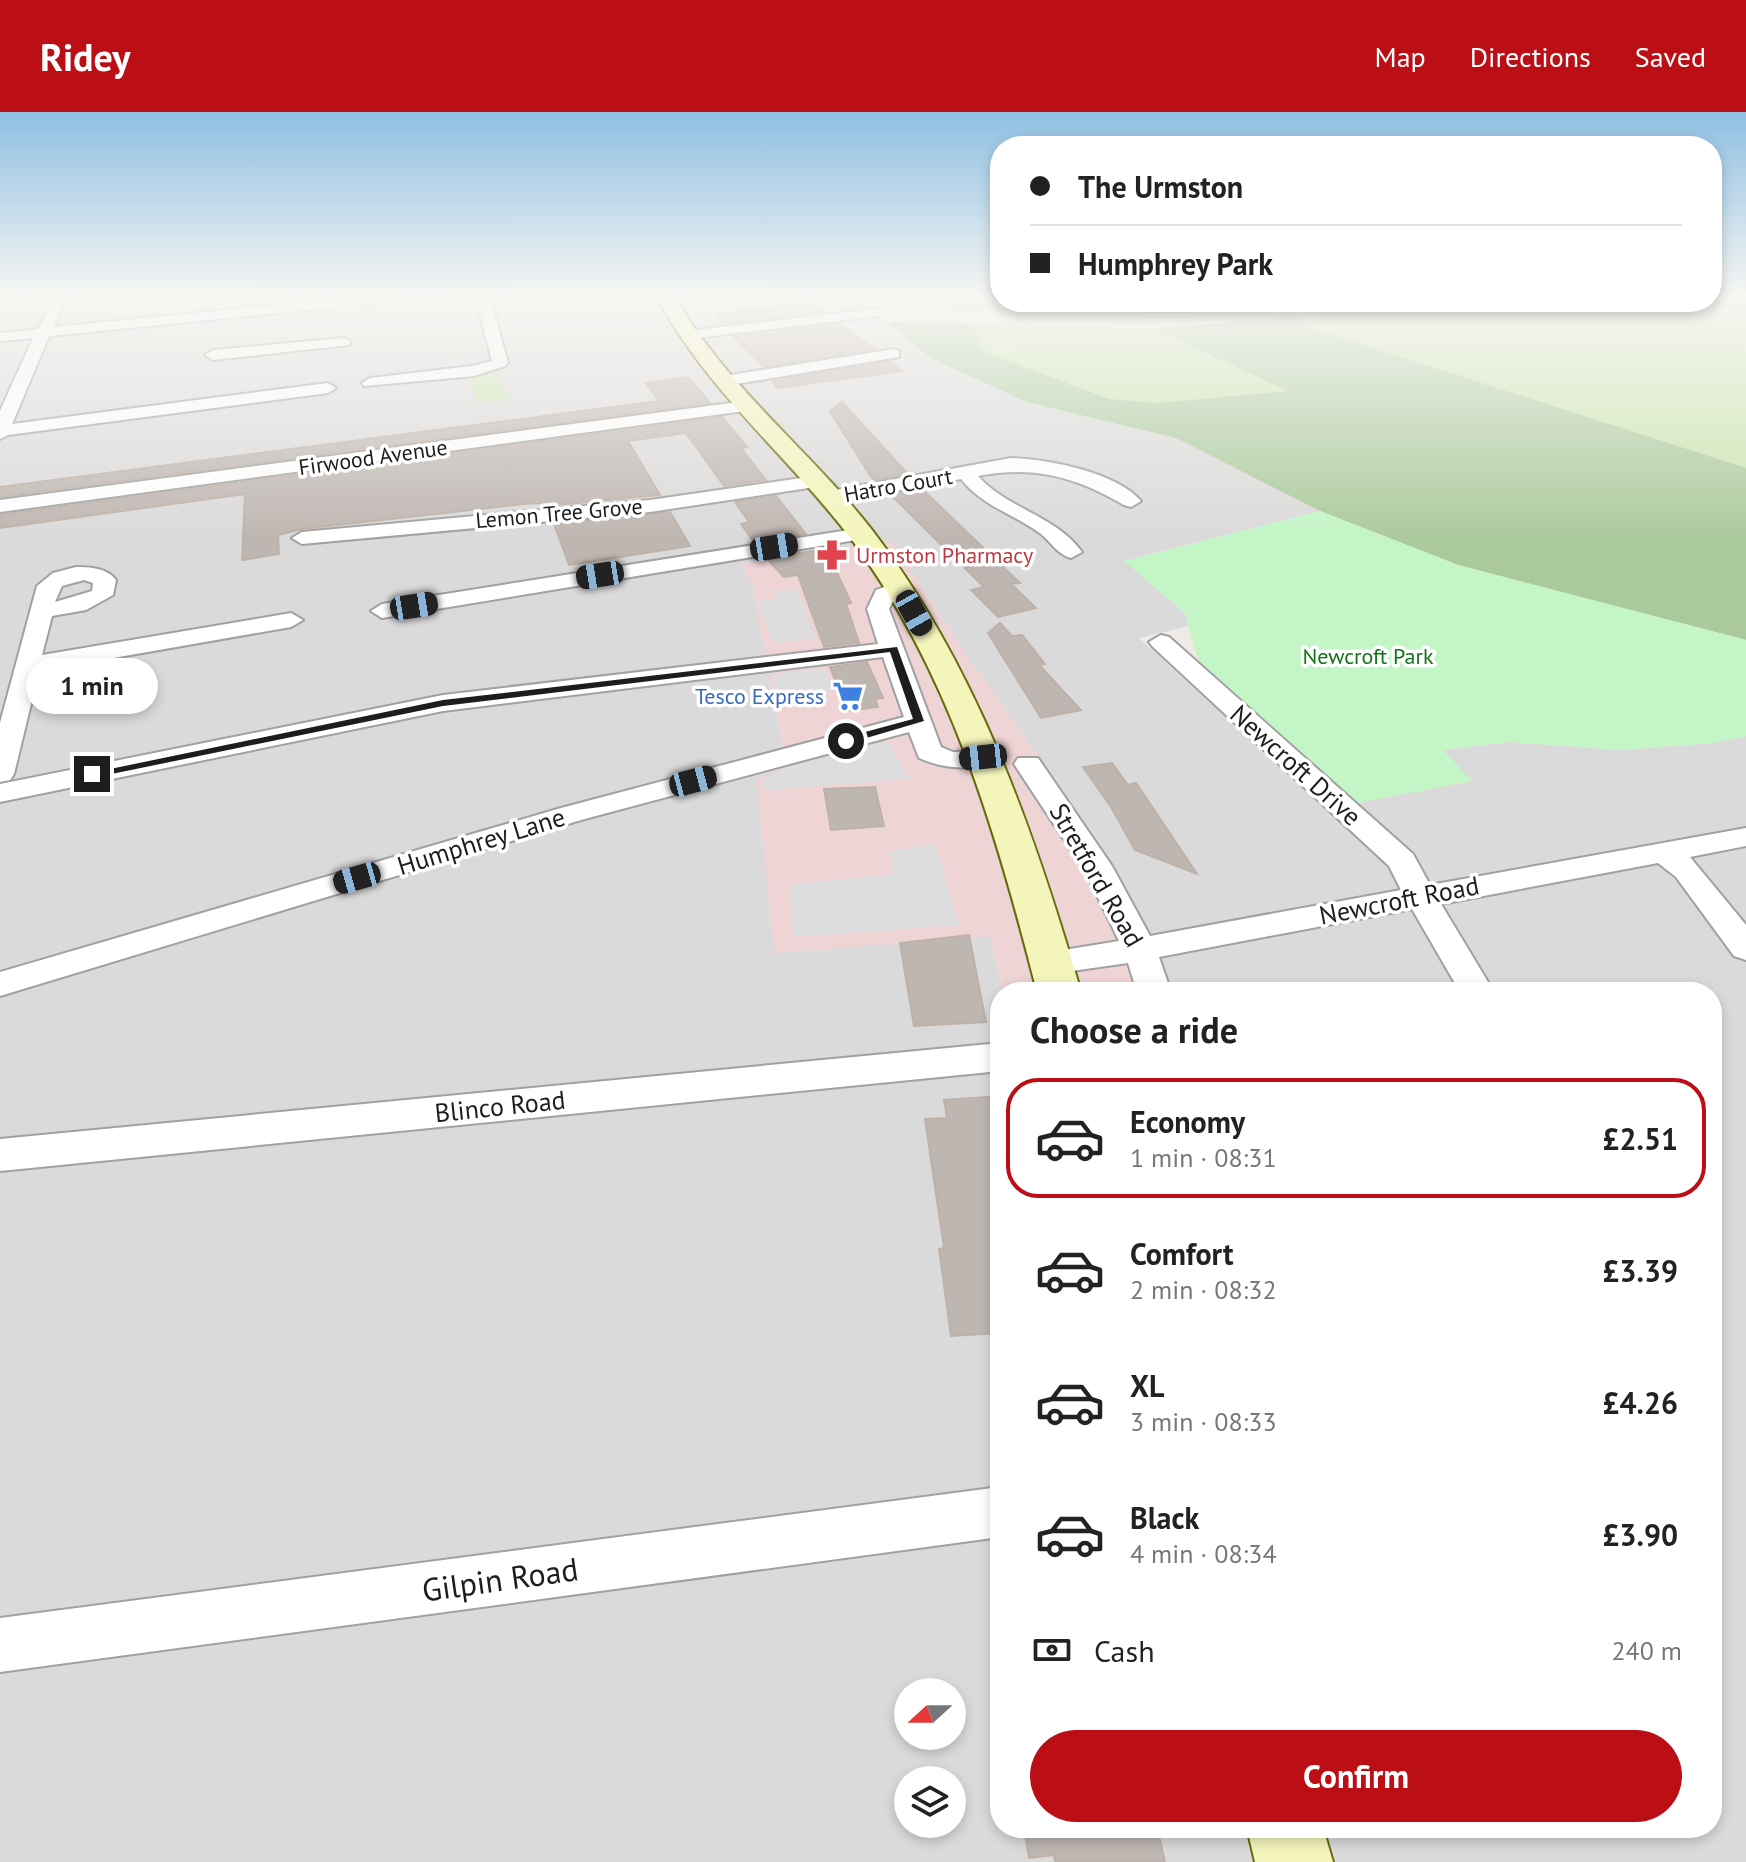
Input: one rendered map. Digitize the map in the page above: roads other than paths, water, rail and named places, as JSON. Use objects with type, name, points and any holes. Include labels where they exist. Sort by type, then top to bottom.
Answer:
[{"type":"main road","name":"Stretford Road","points":[[721,376],[861,534],[900,588],[982,740],[1031,886],[1055,977]]},
{"type":"main road","points":[[1288,1838],[1294,1862]]},
{"type":"street","points":[[23,376],[0,432],[435,376]]},
{"type":"street","points":[[0,383],[20,381]]},
{"type":"street","name":"Firwood Avenue","points":[[0,506],[746,406]]},
{"type":"street","name":"Hatro Court","points":[[822,490],[1036,464],[1076,473],[1131,501]]},
{"type":"street","name":"Hatro Court","points":[[966,473],[976,487],[994,502],[1049,530],[1071,552]]},
{"type":"street","name":"Lemon Tree Grove","points":[[301,515],[302,544],[822,490]]},
{"type":"street","points":[[382,611],[861,534]]},
{"type":"street","points":[[900,588],[884,595],[878,609],[929,752],[950,761],[982,740]]},
{"type":"street","points":[[0,774],[43,611]]},
{"type":"street","points":[[29,665],[291,620]]},
{"type":"street","name":"Newcroft Drive","points":[[1161,642],[1402,861],[1419,896],[1459,955],[1472,982]]},
{"type":"street","points":[[0,793],[443,703],[893,649]]},
{"type":"street","name":"Humphrey Lane","points":[[0,984],[571,814],[919,721]]},
{"type":"street","name":"Stretford Road","points":[[1028,764],[1080,837],[1142,949],[1151,982]]},
{"type":"street","name":"Newcroft Road","points":[[1055,977],[1142,949],[1746,837]]},
{"type":"street","points":[[1662,851],[1687,870],[1746,948]]},
{"type":"street","name":"Blinco Road","points":[[0,1155],[990,1058]]},
{"type":"street","name":"Gilpin Road","points":[[0,1645],[990,1513]]},
{"type":"place","name":"Urmston Pharmacy","points":[[832,555]]},
{"type":"place","name":"Tesco Express","points":[[848,696]]},
{"type":"park label","name":"Newcroft Park","points":[[1368,656]]}]
